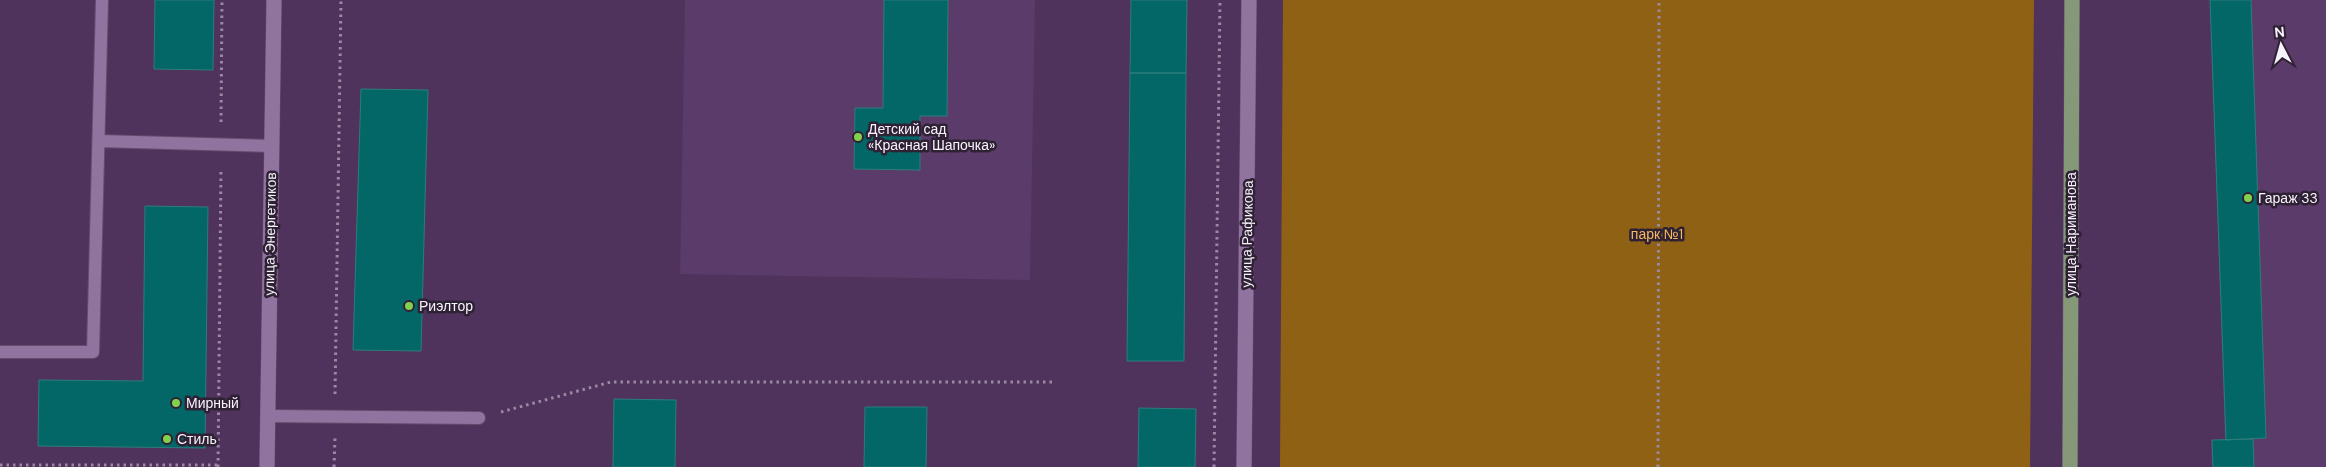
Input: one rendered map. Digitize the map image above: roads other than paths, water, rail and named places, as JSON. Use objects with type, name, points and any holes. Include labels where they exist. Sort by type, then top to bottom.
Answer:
[{"type":"main road","name":"улица Нариманова","points":[[2070,467],[2072,0]]},
{"type":"street","name":"улица Энергетиков","points":[[267,467],[274,0]]},
{"type":"street","name":"улица Рафикова","points":[[1244,467],[1249,0]]},
{"type":"lane","points":[[0,352],[93,352],[102,0]]},
{"type":"lane","points":[[99,141],[272,146]]},
{"type":"lane","points":[[267,416],[478,418]]},
{"type":"place","name":"Детский сад «Красная Шапочка»","points":[[858,137]]},
{"type":"place","name":"Гараж 33","points":[[2248,198]]},
{"type":"place","name":"Риэлтор","points":[[409,306]]},
{"type":"place","name":"Мирный","points":[[176,403]]},
{"type":"place","name":"Стиль","points":[[167,439]]},
{"type":"park label","name":"парк №1","points":[[1657,234]]}]
